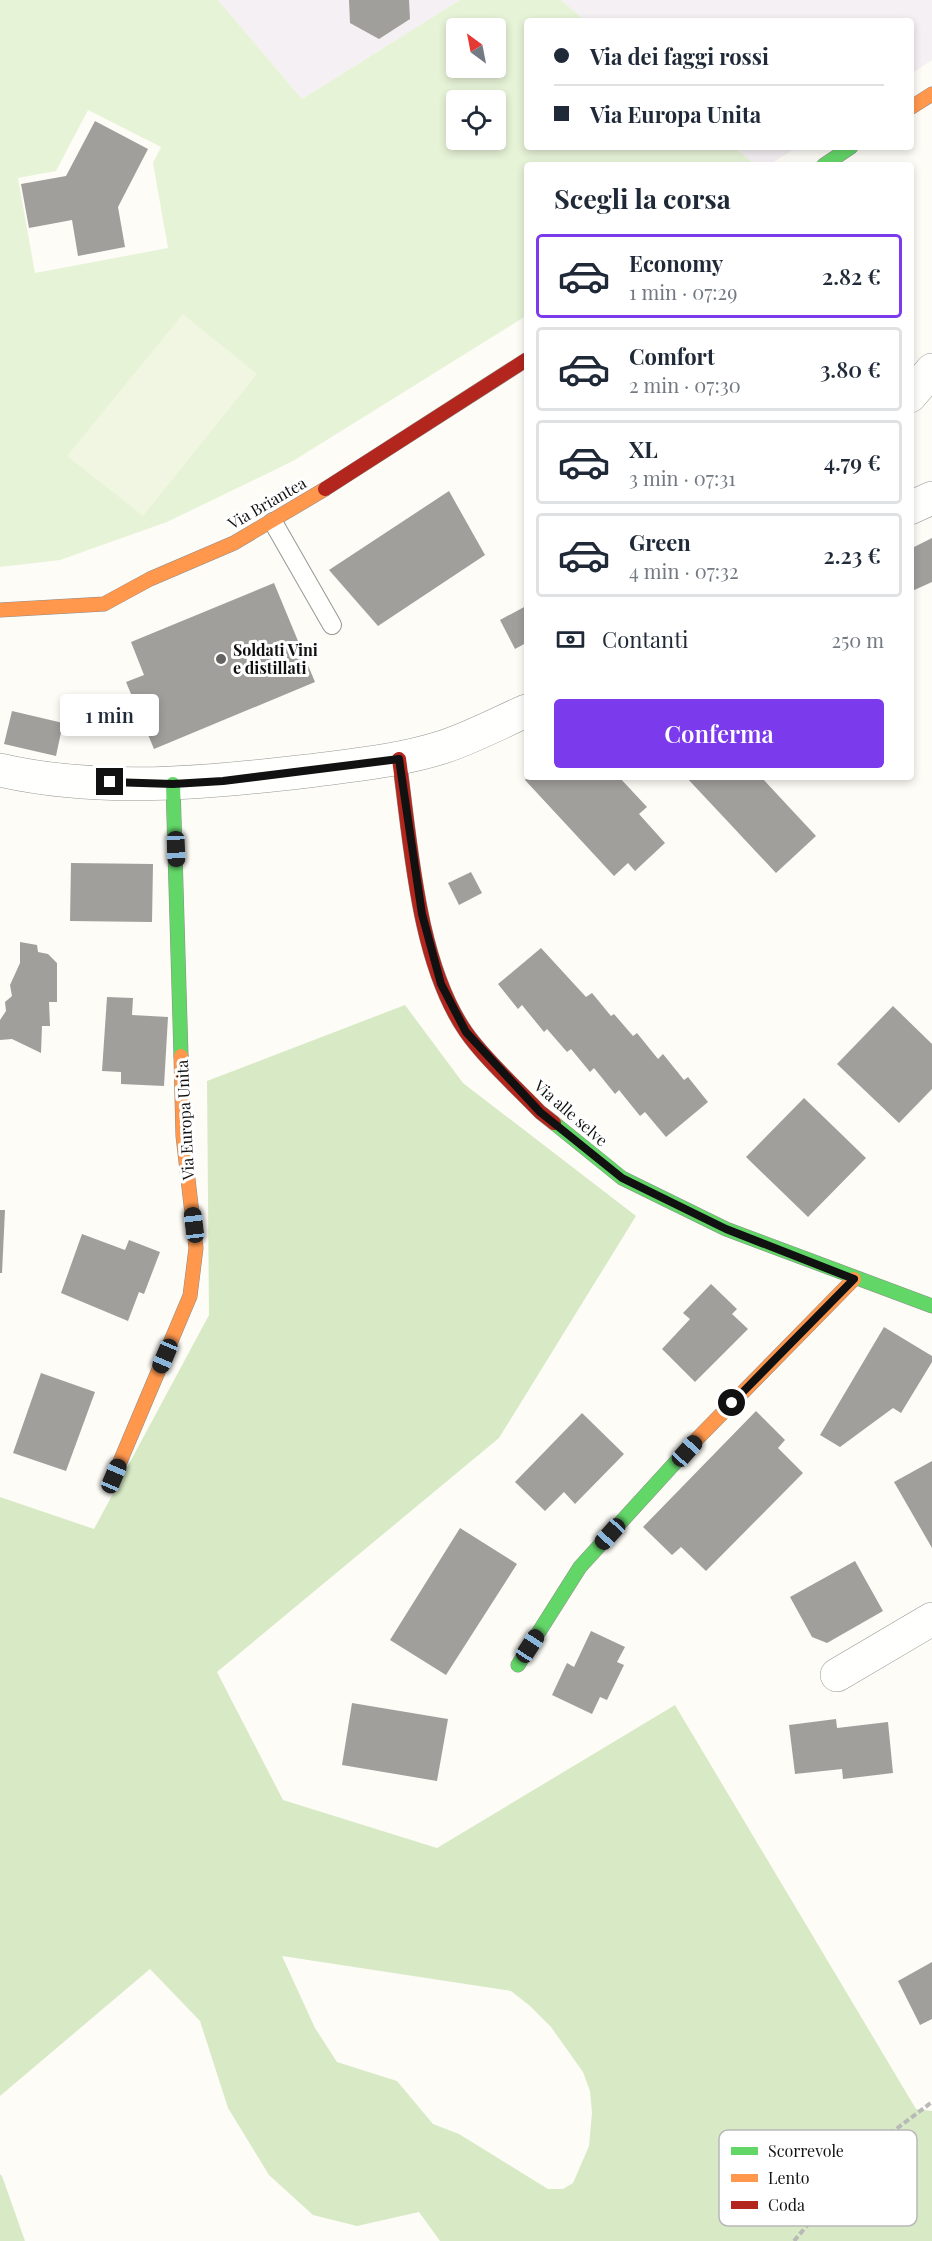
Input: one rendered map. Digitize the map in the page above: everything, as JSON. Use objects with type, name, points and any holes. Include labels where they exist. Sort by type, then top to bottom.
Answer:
[{"type":"street","points":[[914,105],[932,94]]},
{"type":"street","points":[[828,162],[846,150]]},
{"type":"street","name":"Via Briantea","points":[[0,610],[104,604],[150,579],[234,543],[273,522],[524,361]]},
{"type":"street","points":[[914,391],[932,370]]},
{"type":"street","points":[[914,506],[932,498]]},
{"type":"street","points":[[0,770],[46,780],[173,784],[223,781],[399,759],[445,746],[524,712]]},
{"type":"street","name":"Via alle selve","points":[[399,759],[422,914],[441,984],[466,1032],[540,1112],[622,1178],[726,1229],[854,1279],[932,1306]]},
{"type":"street","name":"Via Europa Unita","points":[[114,1476],[190,1296],[196,1248],[183,1136],[173,784]]},
{"type":"street","points":[[518,1665],[580,1568],[702,1434],[854,1279]]},
{"type":"street","points":[[837,1675],[932,1619]]},
{"type":"lane","points":[[273,522],[332,625]]},
{"type":"path","points":[[895,2130],[932,2102]]},
{"type":"path","points":[[794,2241],[807,2226]]},
{"type":"shaded area","points":[[218,0],[460,0],[302,99]]},
{"type":"shaded area","points":[[561,0],[932,0],[932,60],[914,72],[914,18],[582,18]]},
{"type":"shaded area","points":[[738,150],[792,150],[774,162],[752,162]]},
{"type":"green space","points":[[0,0],[218,0],[302,99],[460,0],[561,0],[582,18],[524,18],[524,150],[738,150],[752,162],[524,162],[524,317],[293,461],[167,522],[60,560],[0,567]],"holes":[[[88,110],[161,147],[153,163],[168,248],[35,273],[18,178],[56,171]]]},
{"type":"green space","points":[[183,314],[257,374],[143,516],[67,456]]},
{"type":"green space","points":[[405,1005],[463,1083],[636,1216],[499,1438],[217,1672],[283,1800],[437,1848],[675,1705],[916,2109],[932,2111],[932,2241],[440,2241],[419,2212],[357,2226],[313,2215],[269,2175],[228,2108],[200,2021],[150,1969],[0,2096],[0,1497],[94,1529],[209,1315],[207,1081]],"holes":[[[282,1956],[511,1991],[551,2027],[583,2072],[590,2091],[592,2113],[589,2146],[573,2183],[563,2189],[548,2189],[459,2134],[433,2124],[397,2081],[337,2062],[315,2028]]]},
{"type":"green space","points":[[0,2174],[2,2176],[25,2241],[0,2241]]},
{"type":"building","points":[[349,0],[409,0],[410,19],[379,39],[350,23]]},
{"type":"building","points":[[95,121],[148,149],[118,207],[125,247],[78,256],[72,220],[29,228],[21,184],[66,176]]},
{"type":"building","points":[[449,491],[485,555],[378,626],[329,570]]},
{"type":"building","points":[[932,538],[932,582],[914,590],[914,547]]},
{"type":"building","name":"Soldati Vini e distillati","points":[[274,583],[315,682],[154,749],[126,682],[144,675],[131,642]]},
{"type":"building","points":[[524,607],[524,644],[515,649],[500,620]]},
{"type":"building","points":[[12,711],[63,723],[56,756],[4,744]]},
{"type":"building","points":[[525,780],[622,780],[647,807],[639,814],[665,843],[635,871],[628,863],[614,876]]},
{"type":"building","points":[[689,780],[764,780],[816,836],[776,873]]},
{"type":"building","points":[[71,863],[153,864],[152,922],[70,921]]},
{"type":"building","points":[[471,872],[482,893],[459,905],[448,883]]},
{"type":"building","points":[[20,942],[37,945],[38,952],[48,954],[57,963],[57,1002],[49,1002],[50,1026],[42,1026],[41,1053],[12,1039],[0,1040],[0,1020],[6,1011],[5,1002],[12,996],[10,985],[20,963]]},
{"type":"building","points":[[541,948],[586,997],[592,993],[611,1016],[614,1014],[633,1036],[637,1033],[658,1059],[663,1054],[684,1080],[688,1077],[708,1102],[666,1137],[645,1112],[640,1116],[619,1090],[615,1094],[594,1068],[590,1072],[571,1049],[567,1052],[547,1029],[544,1032],[522,1005],[518,1009],[498,984]]},
{"type":"building","points":[[107,997],[133,998],[132,1015],[168,1017],[164,1086],[121,1084],[121,1072],[102,1071]]},
{"type":"building","points":[[893,1006],[932,1044],[932,1089],[899,1123],[837,1064]]},
{"type":"building","points":[[804,1098],[866,1158],[808,1217],[746,1157]]},
{"type":"building","points":[[0,1210],[5,1210],[2,1273],[0,1273]]},
{"type":"building","points":[[82,1234],[125,1250],[129,1240],[160,1252],[144,1294],[139,1292],[128,1321],[61,1293]]},
{"type":"building","points":[[711,1284],[737,1309],[732,1314],[748,1329],[695,1382],[662,1349],[690,1319],[683,1313]]},
{"type":"building","points":[[884,1327],[932,1356],[932,1362],[901,1413],[893,1408],[840,1447],[820,1435]]},
{"type":"building","points":[[41,1373],[95,1392],[66,1471],[13,1453]]},
{"type":"building","points":[[756,1411],[785,1440],[778,1448],[803,1473],[706,1571],[681,1547],[672,1555],[643,1527]]},
{"type":"building","points":[[582,1413],[624,1454],[575,1504],[564,1492],[545,1511],[515,1482]]},
{"type":"building","points":[[932,1461],[932,1548],[894,1482]]},
{"type":"building","points":[[460,1528],[517,1564],[446,1675],[390,1640]]},
{"type":"building","points":[[855,1561],[883,1611],[827,1643],[812,1637],[790,1597]]},
{"type":"building","points":[[591,1631],[625,1647],[617,1662],[624,1665],[607,1700],[600,1697],[592,1714],[552,1695],[567,1663],[574,1667]]},
{"type":"building","points":[[352,1703],[448,1719],[437,1781],[342,1765]]},
{"type":"building","points":[[836,1719],[837,1728],[888,1722],[893,1773],[843,1779],[842,1769],[795,1774],[789,1725]]},
{"type":"building","points":[[932,1962],[932,2019],[920,2025],[898,1981]]},
{"type":"traffic: fast","points":[[828,162],[846,150]]},
{"type":"traffic: fast","points":[[173,784],[181,1056]]},
{"type":"traffic: fast","points":[[554,1123],[622,1178],[726,1229],[932,1306]]},
{"type":"traffic: fast","points":[[518,1665],[580,1567],[694,1442]]},
{"type":"traffic: slow","points":[[914,105],[932,94]]},
{"type":"traffic: slow","points":[[0,610],[104,604],[150,579],[234,543],[325,489]]},
{"type":"traffic: slow","points":[[114,1476],[190,1296],[196,1248],[183,1136],[181,1056]]},
{"type":"traffic: slow","points":[[694,1442],[854,1279]]},
{"type":"traffic: jam","points":[[325,489],[524,361]]},
{"type":"traffic: jam","points":[[399,759],[413,864],[426,937],[450,1003],[466,1032],[482,1052],[540,1112],[554,1123]]},
{"type":"place","name":"Soldati Vini e distillati","points":[[221,659]]},
{"type":"route","points":[[110,782],[173,784],[223,781],[399,759],[422,914],[441,984],[466,1032],[540,1112],[622,1178],[726,1229],[854,1279],[732,1403]]}]
